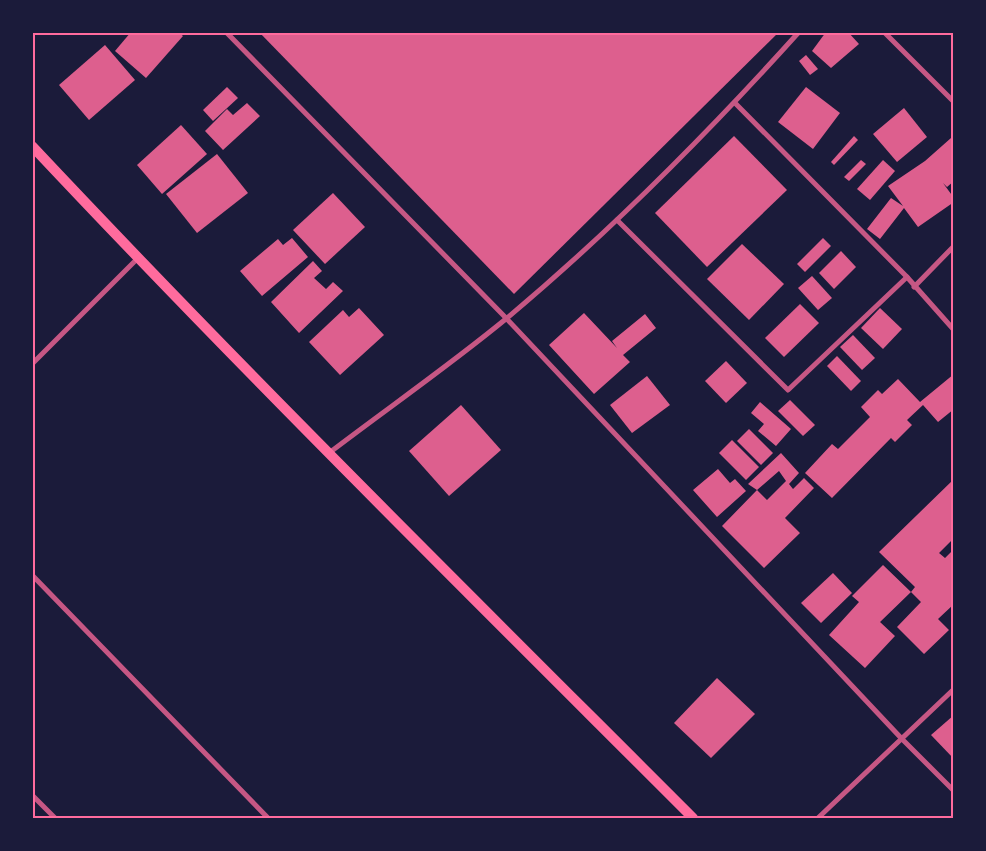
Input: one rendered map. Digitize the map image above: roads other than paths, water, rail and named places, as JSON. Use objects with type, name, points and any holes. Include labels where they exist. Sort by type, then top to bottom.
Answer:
[{"type":"main road","points":[[32,146],[329,454],[693,818]]},
{"type":"street","points":[[226,32],[506,318],[902,739],[954,791]]},
{"type":"street","points":[[329,454],[506,318],[617,220],[735,103],[799,32]]},
{"type":"street","points":[[884,32],[954,102]]},
{"type":"street","points":[[735,103],[907,277],[954,330]]},
{"type":"street","points":[[617,220],[788,390],[907,277]]},
{"type":"street","points":[[914,287],[954,246]]},
{"type":"street","points":[[32,364],[138,258]]},
{"type":"street","points":[[32,575],[268,818]]},
{"type":"street","points":[[818,818],[954,689]]},
{"type":"street","points":[[32,795],[55,818]]}]
